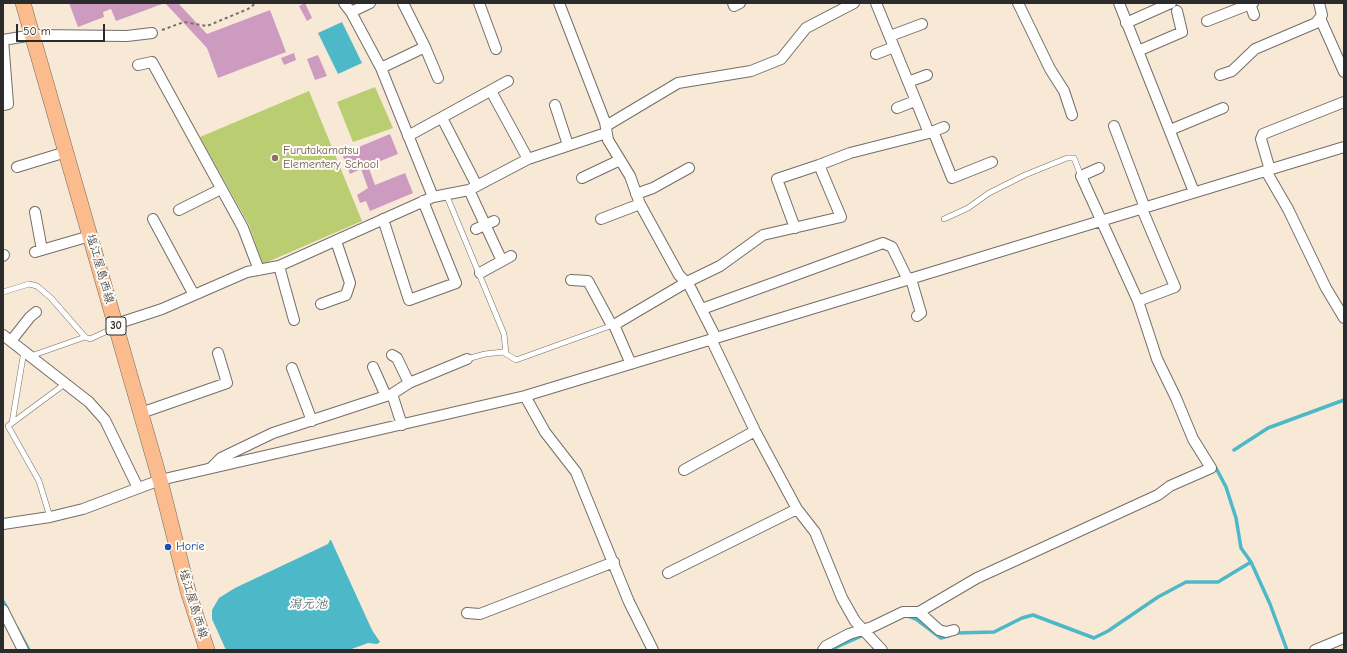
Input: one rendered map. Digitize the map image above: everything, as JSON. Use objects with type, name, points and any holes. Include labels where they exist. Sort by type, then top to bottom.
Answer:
[{"type":"main road","name":"塩江屋島西線","points":[[23,3],[160,480],[188,591],[207,650]]},
{"type":"street","points":[[344,3],[351,12],[381,68],[408,136],[456,283],[409,300],[383,219]]},
{"type":"street","points":[[351,12],[370,3]]},
{"type":"street","points":[[403,3],[425,47],[438,78]]},
{"type":"street","points":[[479,3],[496,49]]},
{"type":"street","points":[[559,3],[606,130],[608,140],[630,176],[640,204],[679,275],[687,282],[702,309],[755,432],[797,509],[815,532],[842,598],[855,621],[882,650]]},
{"type":"street","points":[[733,3],[734,6],[740,3]]},
{"type":"street","points":[[116,326],[162,309],[247,272],[279,266],[428,199],[473,188],[528,159],[606,130],[678,83],[751,71],[781,59],[806,28],[854,3]]},
{"type":"street","points":[[876,3],[915,100],[952,178],[992,162]]},
{"type":"street","points":[[1018,3],[1050,69],[1064,91],[1072,115]]},
{"type":"street","points":[[1118,3],[1194,192]]},
{"type":"street","points":[[1220,75],[1232,71],[1255,48],[1316,23],[1322,15],[1319,3]]},
{"type":"street","points":[[1207,22],[1252,4],[1254,15]]},
{"type":"street","points":[[1126,23],[1174,7],[1182,32],[1138,51]]},
{"type":"street","points":[[1320,18],[1344,72]]},
{"type":"street","points":[[890,36],[922,24]]},
{"type":"street","points":[[3,105],[8,104],[3,40],[33,35],[127,36],[152,34]]},
{"type":"street","points":[[381,68],[425,47]]},
{"type":"street","points":[[876,54],[894,47]]},
{"type":"street","points":[[138,65],[152,62],[243,228],[259,270]]},
{"type":"street","points":[[908,82],[927,75]]},
{"type":"street","points":[[408,136],[508,82]]},
{"type":"street","points":[[491,91],[528,159]]},
{"type":"street","points":[[897,108],[915,100]]},
{"type":"street","points":[[1344,102],[1263,134],[1261,139],[1268,170],[1326,288],[1344,318]]},
{"type":"street","points":[[555,105],[568,145]]},
{"type":"street","points":[[1170,130],[1223,108]]},
{"type":"street","points":[[442,118],[473,188],[507,258],[480,273]]},
{"type":"street","points":[[1114,126],[1143,208],[1175,287],[1138,301]]},
{"type":"street","points":[[795,228],[777,179],[850,153],[931,132],[944,127]]},
{"type":"street","points":[[3,524],[50,517],[83,509],[160,480],[525,396],[1344,147]]},
{"type":"street","points":[[17,166],[66,152]]},
{"type":"street","points":[[582,178],[620,160]]},
{"type":"street","points":[[614,325],[687,282],[720,266],[763,235],[841,217],[819,165]]},
{"type":"street","points":[[636,194],[653,188],[689,168]]},
{"type":"street","points":[[823,650],[826,646],[866,633],[872,627],[904,612],[919,612],[978,578],[1151,498],[1170,486],[1211,468],[1193,439],[1176,398],[1157,359],[1138,301],[1100,222],[1081,176],[1099,168]]},
{"type":"street","points":[[179,210],[222,190]]},
{"type":"street","points":[[601,219],[640,204]]},
{"type":"street","points":[[35,212],[38,251],[90,236]]},
{"type":"street","points":[[153,219],[194,295]]},
{"type":"street","points":[[476,229],[490,223]]},
{"type":"street","points":[[321,304],[346,295],[350,283],[336,241]]},
{"type":"street","points":[[702,309],[883,243],[892,247],[909,279],[921,313],[917,316]]},
{"type":"street","points":[[279,266],[294,320]]},
{"type":"street","points":[[571,280],[588,281],[610,322],[614,325],[631,364]]},
{"type":"street","points":[[36,312],[6,340],[28,353],[89,402],[105,420],[138,488]]},
{"type":"street","points":[[141,413],[227,383],[218,353]]},
{"type":"street","points":[[392,355],[397,358],[409,383]]},
{"type":"street","points":[[210,469],[221,458],[273,433],[389,395],[409,383],[467,359]]},
{"type":"street","points":[[373,367],[389,395],[402,425]]},
{"type":"street","points":[[292,368],[312,421]]},
{"type":"street","points":[[525,396],[545,432],[576,472],[614,562],[629,602],[654,650]]},
{"type":"street","points":[[684,470],[755,432]]},
{"type":"street","points":[[668,574],[797,509]]},
{"type":"street","points":[[467,613],[480,614],[614,562]]},
{"type":"street","points":[[3,610],[24,650]]},
{"type":"street","points":[[919,612],[939,630],[946,632],[954,630]]},
{"type":"street","points":[[1315,650],[1344,638]]},
{"type":"lane","points":[[944,219],[968,208],[989,193],[1025,175],[1067,158],[1074,158],[1081,176]]},
{"type":"lane","points":[[446,194],[504,334],[506,354]]},
{"type":"lane","points":[[3,292],[29,284],[37,286],[51,298],[85,338]]},
{"type":"lane","points":[[467,359],[485,354],[503,352],[516,360],[614,325]]},
{"type":"lane","points":[[50,517],[39,481],[8,426],[11,424],[28,353],[85,338],[90,339],[116,326]]},
{"type":"lane","points":[[3,426],[11,424],[66,382]]},
{"type":"path","points":[[152,34],[184,22],[207,26],[248,9],[256,3]]},
{"type":"green space","points":[[375,87],[393,128],[353,142],[337,102]]},
{"type":"green space","points":[[309,91],[362,221],[263,264],[249,225],[200,137]]},
{"type":"water","points":[[342,22],[362,63],[338,74],[318,33]]},
{"type":"water","name":"潟元池","points":[[330,540],[372,630],[380,642],[377,644],[368,643],[349,650],[226,650],[212,619],[212,610],[219,598],[235,588],[328,544]]},
{"type":"building","points":[[69,3],[165,3],[116,21],[111,9],[103,12],[104,17],[78,27]]},
{"type":"building","points":[[165,3],[178,3],[207,34],[270,10],[286,52],[218,78],[207,48]]},
{"type":"building","points":[[305,3],[312,18],[307,21],[299,6]]},
{"type":"building","points":[[294,53],[296,60],[284,65],[281,58]]},
{"type":"building","points":[[318,55],[327,76],[315,80],[307,59]]},
{"type":"building","points":[[390,134],[398,154],[368,166],[375,185],[405,173],[413,193],[370,211],[366,201],[360,203],[357,195],[368,188],[361,169],[350,174],[342,154]]},
{"type":"waterway","points":[[1234,450],[1268,428],[1344,400]]},
{"type":"waterway","points":[[1216,468],[1226,487],[1236,518],[1241,548],[1251,562]]},
{"type":"waterway","points":[[956,633],[994,632],[1022,618],[1033,615],[1094,638],[1108,631],[1158,597],[1186,582],[1218,582],[1251,562],[1270,604],[1287,650]]},
{"type":"waterway","points":[[3,601],[7,608]]},
{"type":"waterway","points":[[908,616],[916,619],[941,638],[948,636]]},
{"type":"waterway","points":[[17,628],[29,650]]},
{"type":"waterway","points":[[830,650],[866,634]]},
{"type":"place","name":"Furutakamatsu Elementery School","points":[[275,158]]},
{"type":"place","name":"Horie","points":[[168,547]]}]
